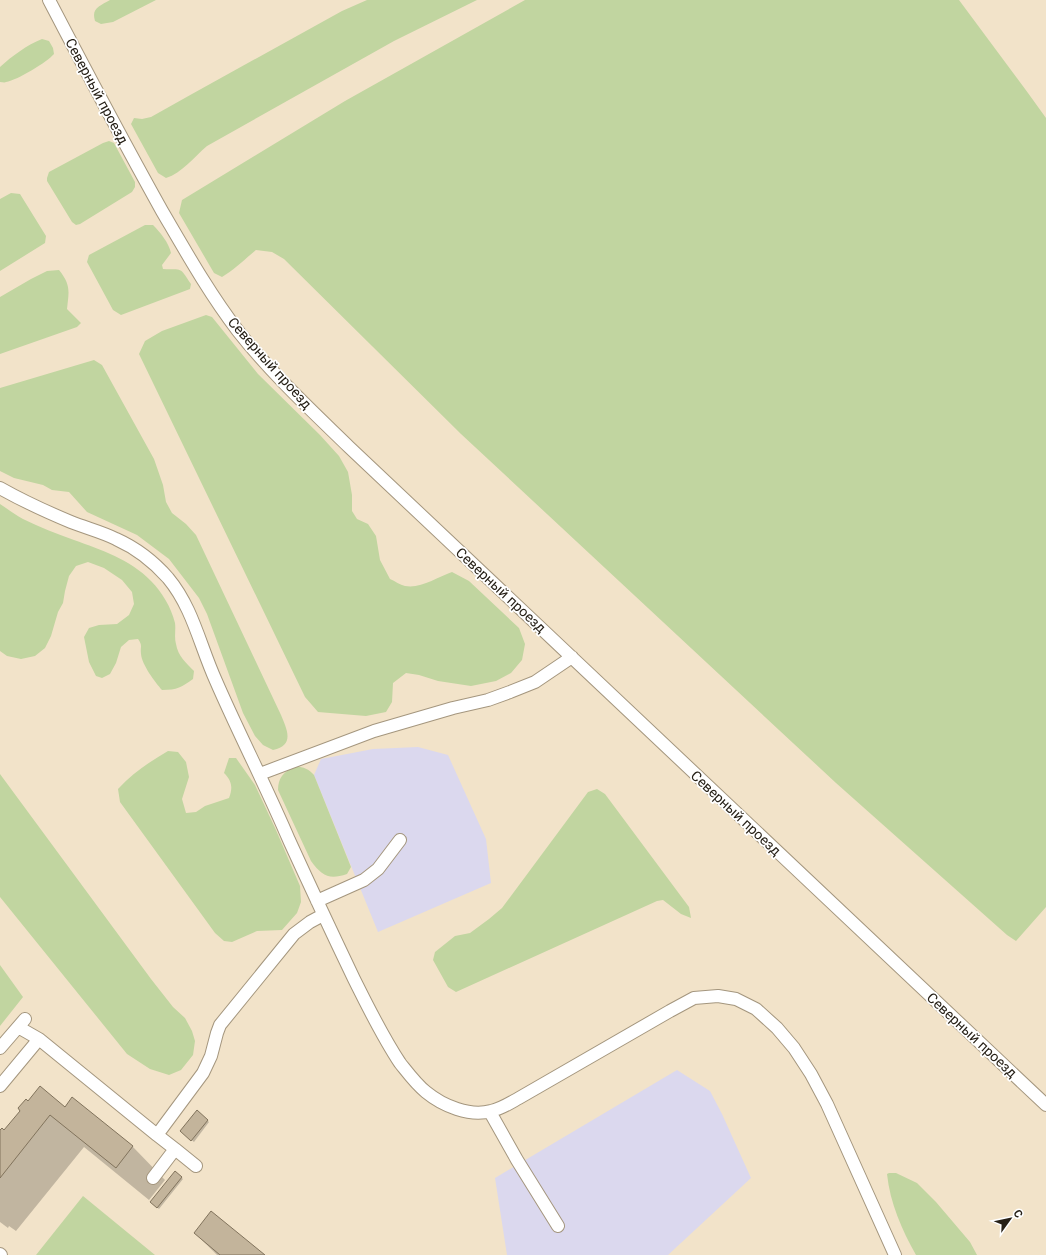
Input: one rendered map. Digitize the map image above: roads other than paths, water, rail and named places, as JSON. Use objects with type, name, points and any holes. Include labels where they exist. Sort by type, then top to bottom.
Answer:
[{"type":"street","name":"Северный проезд","points":[[49,0],[162,209],[212,294],[239,331],[275,373],[349,447],[1046,1106]]},
{"type":"street","points":[[0,488],[36,507],[115,538],[135,549],[154,564],[180,595],[189,610],[214,676],[236,727],[260,774],[323,915],[373,1019],[391,1050],[410,1076],[425,1092],[447,1106],[459,1110],[490,1112],[519,1098],[694,998],[718,996],[736,999],[756,1009],[777,1028],[794,1048],[812,1074],[895,1255]]},
{"type":"street","points":[[260,774],[374,731],[452,708],[488,700],[510,692],[535,682],[572,657]]},
{"type":"street","points":[[317,901],[364,880],[378,869],[400,840]]},
{"type":"street","points":[[157,1135],[203,1073],[211,1056],[216,1033],[227,1015],[294,934],[310,922],[323,915]]},
{"type":"street","points":[[0,1048],[21,1023],[196,1166]]},
{"type":"street","points":[[0,1086],[39,1039]]},
{"type":"street","points":[[490,1112],[517,1160],[558,1226]]},
{"type":"street","points":[[153,1178],[175,1149]]}]
